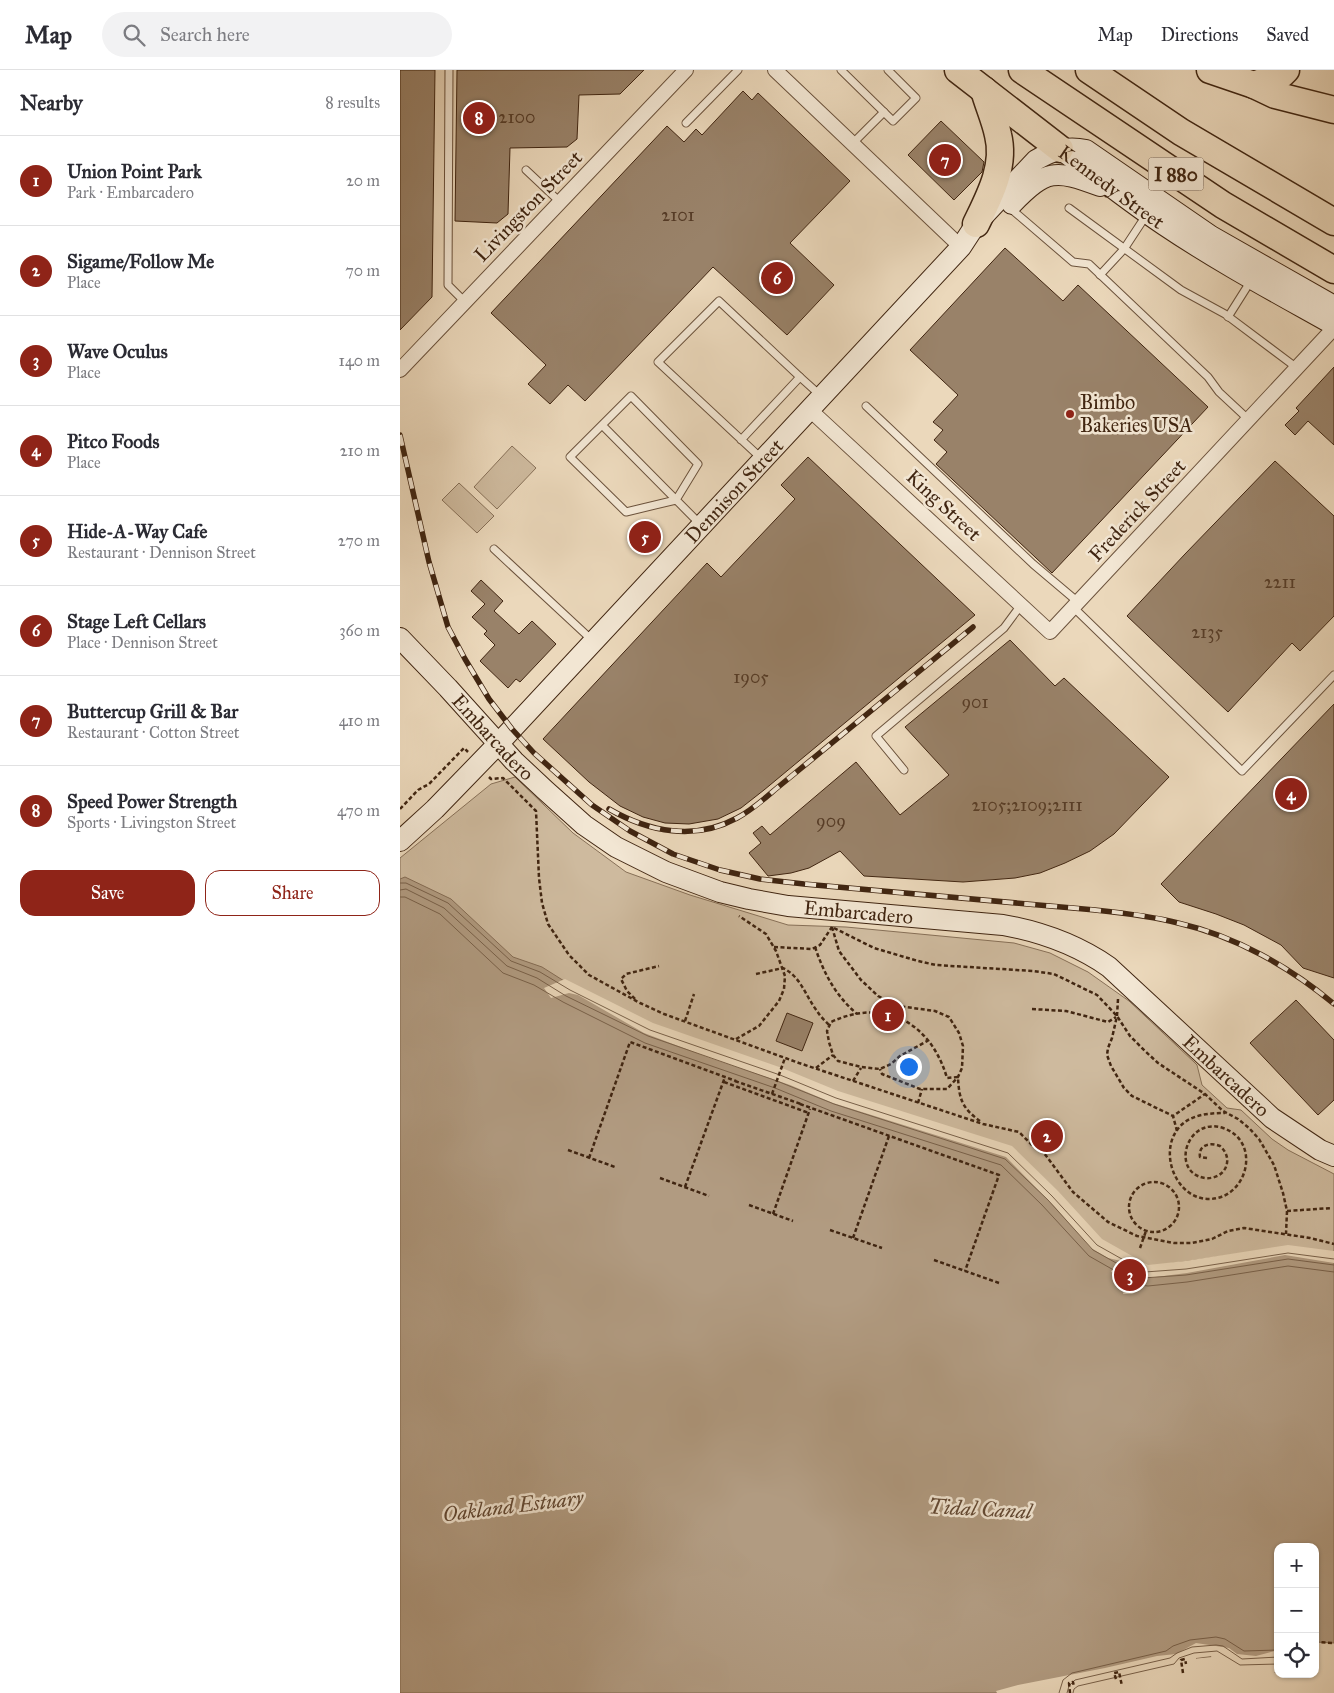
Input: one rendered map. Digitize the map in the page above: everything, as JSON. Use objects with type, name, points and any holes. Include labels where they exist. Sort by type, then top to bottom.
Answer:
[{"type":"highway","points":[[958,70],[1060,149]]},
{"type":"highway","name":"I 880","points":[[1022,70],[1223,205],[1334,270]]},
{"type":"highway","name":"I 880","points":[[1089,70],[1181,132],[1334,222]]},
{"type":"highway","points":[[1210,70],[1254,84],[1275,95],[1334,110]]},
{"type":"highway","points":[[1254,84],[1282,74],[1286,70]]},
{"type":"highway","points":[[976,224],[991,195],[1000,153],[999,137],[984,90]]},
{"type":"main road","name":"Kennedy Street","points":[[1060,149],[1074,148],[1086,150],[1211,236],[1334,306]]},
{"type":"main road","name":"Kennedy Street","points":[[1060,149],[1105,182],[1115,192],[1147,214],[1219,260],[1334,327]]},
{"type":"main road","name":"Dennison Street","points":[[400,840],[435,809],[499,743],[961,247],[976,224],[1036,160],[1060,149]]},
{"type":"main road","name":"Dennison Street","points":[[961,247],[984,234],[1027,188],[1044,178],[1060,173],[1115,192]]},
{"type":"main road","name":"Embarcadero","points":[[400,638],[545,790],[574,814],[584,825],[616,847],[666,872],[720,892],[788,906],[828,920],[1003,925],[1030,930],[1066,941],[1109,967],[1272,1118],[1314,1146],[1334,1156]]},
{"type":"street","points":[[775,70],[961,247]]},
{"type":"street","name":"Livingston Street","points":[[400,370],[560,202],[679,72]]},
{"type":"street","name":"Frederick Street","points":[[1050,632],[1334,327]]},
{"type":"street","name":"King Street","points":[[815,402],[1050,632]]},
{"type":"lane","points":[[449,70],[448,285],[465,302]]},
{"type":"lane","points":[[686,123],[738,70]]},
{"type":"lane","points":[[841,70],[892,121],[916,98],[888,70]]},
{"type":"lane","points":[[852,144],[884,112]]},
{"type":"lane","points":[[526,170],[560,202]]},
{"type":"lane","points":[[1009,207],[1073,262],[1089,264],[1208,377],[1219,392],[1248,420]]},
{"type":"lane","points":[[1069,208],[1181,290],[1228,317],[1297,368]]},
{"type":"lane","points":[[1100,275],[1124,249],[1147,214]]},
{"type":"lane","points":[[1228,317],[1252,279]]},
{"type":"lane","points":[[762,460],[658,362],[719,301],[800,377],[815,402]]},
{"type":"lane","points":[[741,440],[800,377]]},
{"type":"lane","points":[[631,396],[698,464],[676,500],[626,512],[570,457],[602,426],[631,396]]},
{"type":"lane","points":[[866,406],[1075,605],[1242,771],[1334,675]]},
{"type":"lane","points":[[602,426],[702,525]]},
{"type":"lane","points":[[494,549],[594,641]]},
{"type":"lane","points":[[904,770],[876,736],[1004,628],[1021,605]]},
{"type":"path","points":[[400,809],[418,790],[429,784],[464,748]]},
{"type":"path","points":[[503,778],[536,811],[539,878],[542,903],[548,924],[569,955],[590,975],[640,1003],[815,1069],[983,1124],[1019,1132],[1032,1145],[1044,1153],[1073,1192],[1108,1222],[1137,1236],[1174,1243],[1191,1243],[1212,1239],[1228,1231],[1244,1228],[1312,1238],[1334,1244]]},
{"type":"path","points":[[736,1039],[759,1026],[780,1001],[784,989],[785,976],[774,947],[766,934],[736,914],[745,915]]},
{"type":"path","points":[[774,947],[812,949],[820,945],[828,920]]},
{"type":"path","points":[[828,920],[874,948],[895,956],[936,965],[1054,974],[1097,995],[1117,1016],[1130,1036],[1158,1063],[1205,1094],[1227,1113],[1250,1128],[1274,1166],[1287,1211],[1286,1234]]},
{"type":"path","points":[[828,920],[839,951],[861,980],[878,996],[898,1006],[935,1011],[949,1017],[959,1033],[963,1046],[962,1068],[958,1077],[947,1089],[922,1089],[882,1074],[880,1069]]},
{"type":"path","points":[[815,947],[820,964],[843,1002],[857,1014]]},
{"type":"path","points":[[640,1003],[627,991],[621,979],[626,974],[659,966]]},
{"type":"path","points":[[756,974],[782,968],[798,979],[816,1010],[830,1026]]},
{"type":"path","points":[[685,1021],[694,994]]},
{"type":"path","points":[[873,1012],[881,1009],[888,1001]]},
{"type":"path","points":[[1032,1009],[1066,1011],[1108,1022],[1117,1016]]},
{"type":"path","points":[[929,1040],[880,1069],[861,1067],[838,1061],[833,1055],[828,1031],[831,1022],[844,1016],[873,1012],[884,1013],[902,1019],[929,1040],[937,1051],[948,1078],[958,1077]]},
{"type":"path","points":[[1117,1016],[1107,1055],[1116,1076],[1132,1096],[1173,1116],[1177,1131]]},
{"type":"path","points":[[589,1158],[630,1042],[999,1175],[965,1271]]},
{"type":"path","points":[[815,1069],[833,1055]]},
{"type":"path","points":[[772,1094],[785,1058]]},
{"type":"path","points":[[852,1081],[861,1067]]},
{"type":"path","points":[[685,1187],[725,1077]]},
{"type":"path","points":[[958,1077],[959,1095],[965,1108],[983,1124]]},
{"type":"path","points":[[731,1079],[736,1081]]},
{"type":"path","points":[[724,1082],[809,1113]]},
{"type":"path","points":[[918,1102],[922,1089]]},
{"type":"path","points":[[1173,1116],[1205,1094]]},
{"type":"path","points":[[773,1214],[810,1108]]},
{"type":"path","points":[[1207,1158],[1200,1157],[1200,1150],[1204,1146],[1209,1144],[1220,1146],[1227,1155],[1228,1160],[1223,1172],[1218,1176],[1204,1178],[1197,1175],[1188,1165],[1185,1154],[1189,1140],[1201,1130],[1217,1126],[1233,1133],[1239,1139],[1246,1155],[1246,1172],[1234,1190],[1215,1199],[1204,1199],[1196,1196],[1186,1189],[1173,1173],[1169,1154],[1177,1131],[1185,1122],[1200,1116],[1227,1113]]},
{"type":"path","points":[[853,1238],[889,1135]]},
{"type":"path","points":[[568,1150],[615,1167]]},
{"type":"path","points":[[660,1178],[709,1196]]},
{"type":"path","points":[[1151,1182],[1162,1183],[1169,1187],[1177,1197],[1179,1204],[1178,1215],[1167,1229],[1146,1231],[1137,1226],[1131,1219],[1128,1210],[1129,1202],[1137,1188],[1151,1182]]},
{"type":"path","points":[[749,1205],[793,1221]]},
{"type":"path","points":[[1287,1211],[1332,1208]]},
{"type":"path","points":[[830,1230],[882,1248]]},
{"type":"path","points":[[1140,1248],[1146,1231]]},
{"type":"path","points":[[934,1260],[999,1284]]},
{"type":"path","points":[[1319,1642],[1334,1643]]},
{"type":"path","points":[[1183,1673],[1181,1660],[1185,1659],[1186,1664]]},
{"type":"path","points":[[1116,1679],[1114,1673],[1119,1672],[1122,1686]]},
{"type":"path","points":[[1070,1693],[1068,1683],[1073,1682],[1074,1687]]},
{"type":"shaded area","points":[[512,446],[536,468],[497,509],[474,487]]},
{"type":"shaded area","points":[[459,483],[494,516],[477,533],[442,500]]},
{"type":"shaded area","points":[[515,777],[573,833],[626,872],[690,895],[788,925],[846,927],[1014,943],[1050,953],[1088,972],[1129,1001],[1194,1062],[1197,1065],[1202,1085],[1227,1108],[1241,1110],[1272,1139],[1288,1150],[1334,1174],[1334,1254],[1147,1267],[400,959],[400,858],[491,784]]},
{"type":"water","points":[[405,877],[451,899],[513,957],[542,967],[572,986],[652,1025],[837,1093],[1011,1149],[1100,1241],[1147,1267],[1288,1247],[1334,1254],[1334,1643],[1319,1642],[1319,1543],[1274,1543],[1274,1668],[1217,1656],[1197,1658],[1068,1693],[400,1693],[400,879]]},
{"type":"pier","points":[[565,979],[653,1023],[782,1068],[838,1091],[1012,1146],[1058,1191],[1102,1239],[1148,1265],[1288,1245],[1334,1251],[1334,1263],[1285,1255],[1187,1273],[1145,1277],[1145,1283],[1140,1290],[1132,1294],[1123,1294],[1124,1290],[1131,1290],[1141,1281],[1139,1271],[1133,1266],[1125,1264],[1119,1267],[1115,1273],[1111,1272],[1116,1263],[1121,1261],[1108,1258],[1091,1248],[1055,1207],[1006,1157],[833,1103],[790,1085],[710,1058],[644,1033],[578,995],[569,993],[551,998],[544,988]]},
{"type":"pier","points":[[1196,1643],[1229,1648],[1237,1654],[1256,1656],[1274,1651],[1274,1671],[1238,1672],[1216,1659],[1212,1659],[1211,1656],[1196,1658],[1196,1661],[1183,1665],[1179,1670],[1080,1693],[997,1693],[996,1691],[1157,1656],[1176,1654]]},
{"type":"building","points":[[400,70],[435,70],[432,297],[400,330]]},
{"type":"building","points":[[457,70],[644,70],[620,94],[579,95],[577,139],[567,147],[510,148],[508,214],[497,223],[455,221]]},
{"type":"building","points":[[743,91],[752,100],[758,93],[850,181],[790,243],[834,285],[787,335],[713,267],[585,401],[568,385],[550,404],[528,384],[546,365],[491,313],[667,126],[684,142],[696,129],[702,135]]},
{"type":"building","points":[[941,121],[984,162],[982,172],[954,200],[908,155]]},
{"type":"building","name":"Bimbo Bakeries USA","points":[[1005,248],[1063,301],[1078,285],[1208,407],[1052,573],[936,464],[947,452],[934,440],[943,430],[933,422],[958,395],[910,350]]},
{"type":"building","points":[[1334,367],[1334,445],[1308,421],[1295,435],[1285,425],[1299,411],[1296,408]]},
{"type":"building","points":[[808,457],[975,615],[741,808],[718,819],[689,824],[665,823],[643,817],[620,806],[589,782],[543,739],[707,563],[721,577],[795,499],[781,485]]},
{"type":"building","points":[[1275,461],[1334,516],[1334,616],[1300,651],[1292,643],[1228,712],[1127,616]]},
{"type":"building","points":[[643,523],[654,533],[640,547],[629,536]]},
{"type":"building","points":[[481,580],[503,601],[494,611],[519,634],[532,621],[556,644],[520,682],[516,679],[508,688],[480,661],[495,645],[484,634],[487,631],[472,617],[485,604],[471,591]]},
{"type":"building","points":[[1010,640],[1055,686],[1064,678],[1169,777],[1114,834],[1090,851],[1065,863],[1040,873],[1015,878],[963,882],[864,876],[840,851],[809,868],[768,876],[749,853],[761,843],[753,833],[762,826],[770,835],[856,762],[900,815],[949,775],[905,727]]},
{"type":"building","points":[[1334,704],[1334,978],[1303,968],[1281,945],[1244,925],[1179,902],[1161,884]]},
{"type":"building","points":[[1296,1000],[1334,1040],[1334,1100],[1318,1115],[1250,1043]]},
{"type":"building","points":[[787,1013],[813,1023],[802,1051],[776,1041]]},
{"type":"railway","points":[[400,435],[429,562],[448,627],[465,659],[489,699],[512,729],[534,753],[592,805],[630,831],[673,854],[720,870],[760,879],[1095,910],[1178,923],[1220,936],[1261,954],[1317,990],[1334,1004]]},
{"type":"railway","points":[[609,809],[640,823],[672,831],[705,830],[737,818],[763,800],[973,627]]},
{"type":"place","name":"Speed Power Strength","points":[[479,118]]},
{"type":"place","name":"Buttercup Grill & Bar","points":[[945,160]]},
{"type":"place","name":"Stage Left Cellars","points":[[777,278]]},
{"type":"place","name":"Bimbo Bakeries USA","points":[[1070,414]]},
{"type":"place","name":"Hide-A-Way Cafe","points":[[645,537]]},
{"type":"place","name":"Pitco Foods","points":[[1291,794]]},
{"type":"place","name":"Union Point Park","points":[[888,1015]]},
{"type":"place","name":"Sigame/Follow Me","points":[[1047,1136]]},
{"type":"place","name":"Wave Oculus","points":[[1130,1275]]},
{"type":"water label","name":"Oakland Estuary","points":[[513,1506]]},
{"type":"water label","name":"Tidal Canal","points":[[980,1509]]}]
